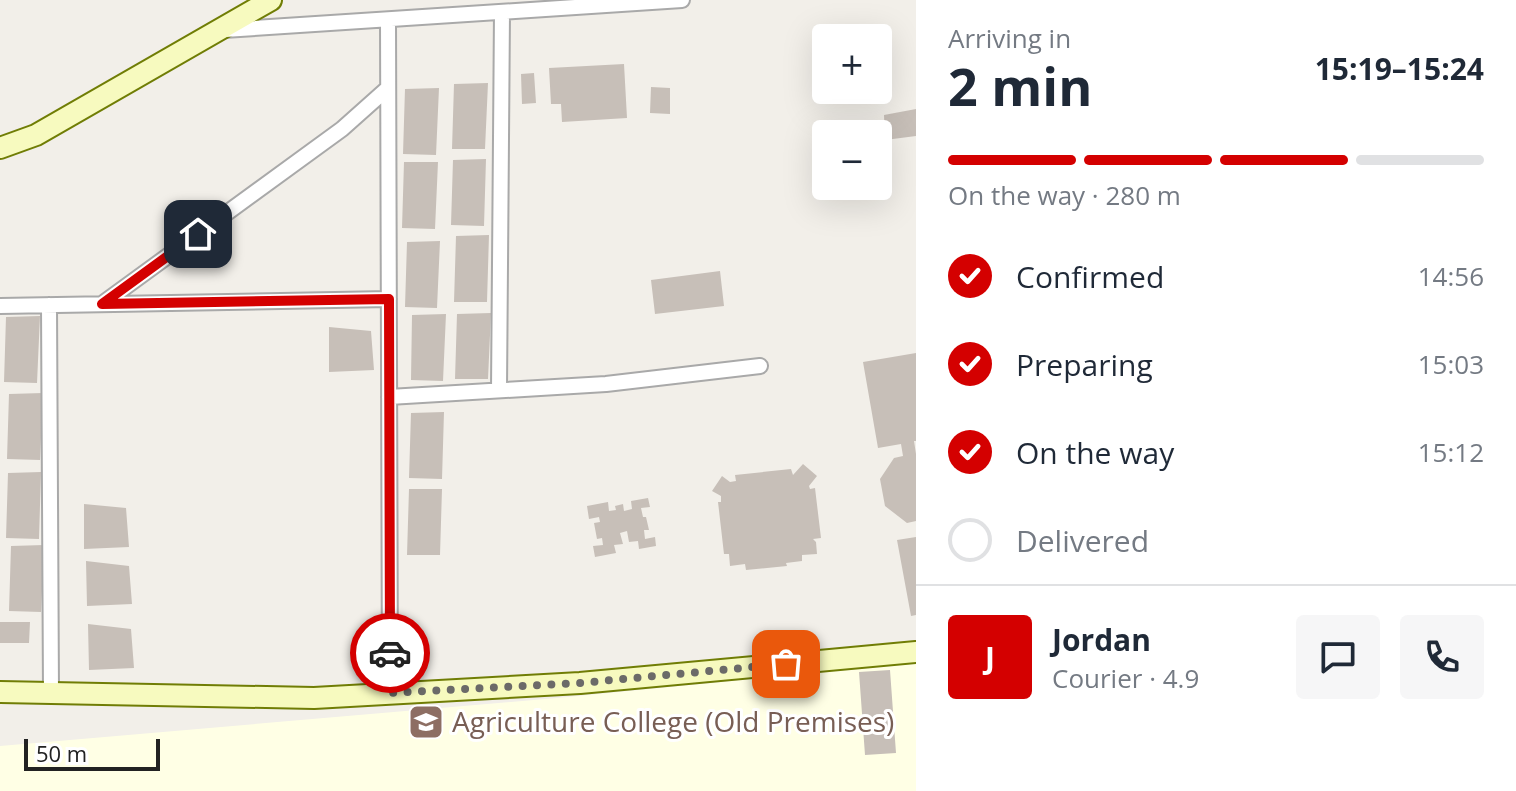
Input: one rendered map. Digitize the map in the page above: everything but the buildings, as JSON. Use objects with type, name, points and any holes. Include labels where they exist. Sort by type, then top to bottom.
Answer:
[{"type":"street","points":[[0,148],[36,135],[271,0]]},
{"type":"street","points":[[219,30],[682,0]]},
{"type":"street","points":[[499,390],[502,12]]},
{"type":"street","points":[[388,20],[390,693]]},
{"type":"street","points":[[102,304],[342,129],[388,88]]},
{"type":"street","points":[[0,306],[389,299]]},
{"type":"street","points":[[49,305],[51,693]]},
{"type":"street","points":[[389,397],[606,384],[760,366]]},
{"type":"street","points":[[0,692],[314,698],[580,683],[916,652]]},
{"type":"shaded area","points":[[916,663],[916,791],[0,791],[0,746],[568,697]]},
{"type":"way so far","points":[[390,653],[390,693],[580,683],[786,664]]},
{"type":"place","name":"Agriculture College (Old Premises)","points":[[426,722]]},
{"type":"route","points":[[198,234],[102,304],[389,299],[390,653]]}]
